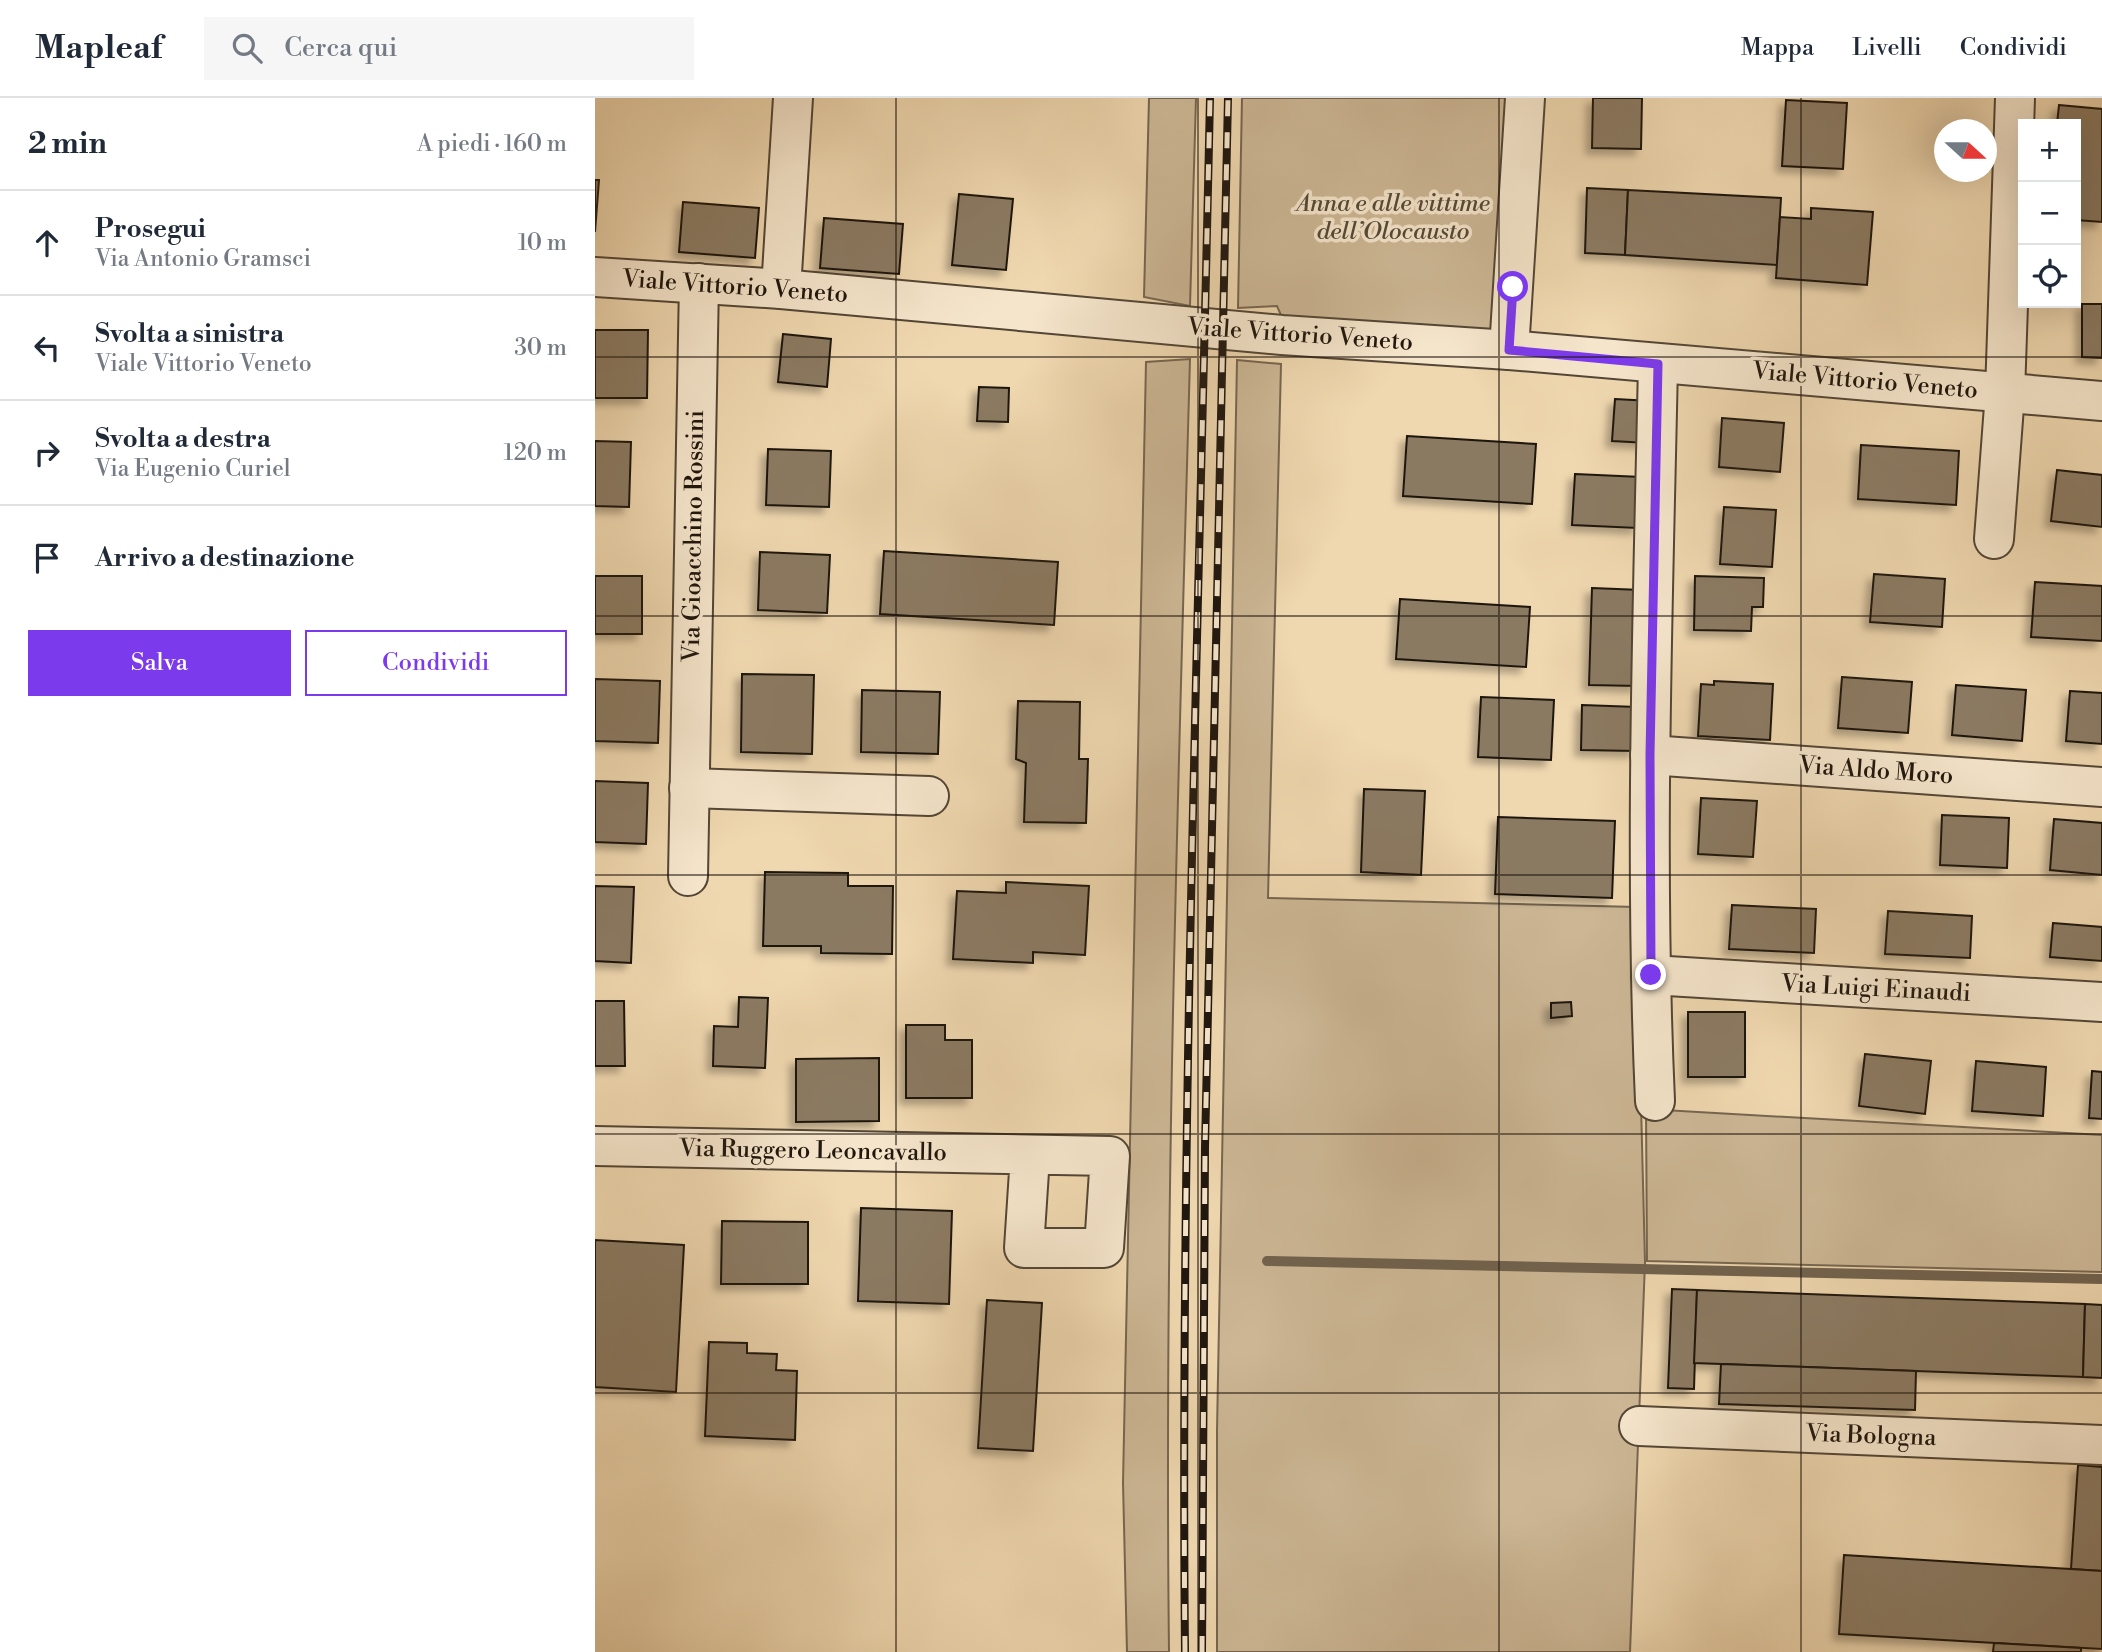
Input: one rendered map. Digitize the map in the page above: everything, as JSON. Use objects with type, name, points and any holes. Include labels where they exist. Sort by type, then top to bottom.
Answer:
[{"type":"street","points":[[781,289],[793,98]]},
{"type":"street","points":[[1509,350],[1525,98]]},
{"type":"street","points":[[2005,393],[2015,98]]},
{"type":"street","name":"Viale Vittorio Veneto","points":[[595,276],[781,289],[1282,335],[1509,350],[2102,401]]},
{"type":"street","name":"Via Gioacchino Rossini","points":[[688,876],[698,283]]},
{"type":"street","points":[[1655,1101],[1651,975],[1650,755],[1658,364]]},
{"type":"street","name":"Viale Vittorio Veneto","points":[[1994,538],[2005,393]]},
{"type":"street","name":"Via Aldo Moro","points":[[1650,755],[2102,787]]},
{"type":"street","points":[[689,789],[929,796]]},
{"type":"street","name":"Via Luigi Einaudi","points":[[1651,975],[2102,1002]]},
{"type":"street","name":"Via Ruggero Leoncavallo","points":[[595,1146],[1030,1156]]},
{"type":"street","name":"Via Bologna","points":[[1639,1426],[2102,1445]]},
{"type":"green space","points":[[1149,98],[1196,98],[1190,306],[1144,297]]},
{"type":"green space","name":"Anna e alle vittime dell’Olocausto","points":[[1242,98],[1515,98],[1501,344],[1284,322],[1277,306],[1238,308]]},
{"type":"green space","points":[[1190,359],[1170,1167],[1169,1652],[1127,1652],[1123,1483],[1146,362]]},
{"type":"green space","points":[[1237,360],[1281,364],[1268,898],[1636,907],[1645,1262],[1630,1652],[1217,1652],[1217,1431]]},
{"type":"green space","points":[[1646,1109],[2102,1135],[2102,1272],[1647,1261]]},
{"type":"building","points":[[1593,98],[1642,98],[1641,149],[1592,148]]},
{"type":"building","points":[[1786,100],[1847,103],[1843,169],[1782,166]]},
{"type":"building","points":[[2059,105],[2102,109],[2102,222],[2081,220],[2081,119],[2058,119]]},
{"type":"building","points":[[595,180],[599,180],[595,232]]},
{"type":"building","points":[[1587,188],[1628,190],[1625,255],[1585,253]]},
{"type":"building","points":[[1628,190],[1781,198],[1777,265],[1625,255]]},
{"type":"building","points":[[959,194],[1013,199],[1006,270],[952,265]]},
{"type":"building","points":[[683,202],[759,208],[755,258],[679,252]]},
{"type":"building","points":[[1811,208],[1873,212],[1867,285],[1776,278],[1780,217],[1811,219]]},
{"type":"building","points":[[824,218],[903,224],[899,274],[820,268]]},
{"type":"building","points":[[2082,304],[2102,304],[2102,358],[2082,357]]},
{"type":"building","points":[[595,330],[648,330],[647,398],[595,398]]},
{"type":"building","points":[[783,334],[831,339],[827,387],[778,382]]},
{"type":"building","points":[[979,387],[1009,388],[1008,422],[977,421]]},
{"type":"building","points":[[1615,399],[1651,401],[1648,443],[1612,441]]},
{"type":"building","points":[[1722,418],[1784,423],[1780,472],[1719,467]]},
{"type":"building","points":[[1407,436],[1536,444],[1532,504],[1403,496]]},
{"type":"building","points":[[595,441],[631,442],[629,507],[595,506]]},
{"type":"building","points":[[1861,445],[1959,451],[1956,505],[1858,499]]},
{"type":"building","points":[[768,449],[831,451],[829,507],[766,505]]},
{"type":"building","points":[[2057,470],[2102,475],[2102,527],[2051,521]]},
{"type":"building","points":[[1575,474],[1641,477],[1638,528],[1572,525]]},
{"type":"building","points":[[1724,507],[1776,510],[1772,567],[1720,564]]},
{"type":"building","points":[[884,551],[1058,562],[1054,625],[880,614]]},
{"type":"building","points":[[760,552],[830,555],[827,613],[758,610]]},
{"type":"building","points":[[1874,574],[1945,579],[1942,627],[1870,622]]},
{"type":"building","points":[[595,576],[642,576],[642,634],[595,634]]},
{"type":"building","points":[[1695,576],[1764,578],[1763,607],[1752,607],[1751,631],[1694,630]]},
{"type":"building","points":[[2035,582],[2102,586],[2102,641],[2031,637]]},
{"type":"building","points":[[1592,588],[1641,590],[1638,686],[1589,685]]},
{"type":"building","points":[[1400,599],[1530,607],[1526,667],[1396,659]]},
{"type":"building","points":[[742,674],[814,675],[812,754],[741,752]]},
{"type":"building","points":[[1842,677],[1912,682],[1908,733],[1838,728]]},
{"type":"building","points":[[595,679],[660,681],[658,743],[595,741]]},
{"type":"building","points":[[1714,681],[1773,684],[1770,740],[1698,736],[1701,684],[1714,685]]},
{"type":"building","points":[[1956,685],[2026,690],[2022,741],[1952,735]]},
{"type":"building","points":[[862,690],[940,692],[938,754],[861,752]]},
{"type":"building","points":[[2070,691],[2102,693],[2102,744],[2066,741]]},
{"type":"building","points":[[1481,697],[1554,700],[1551,760],[1478,757]]},
{"type":"building","points":[[1018,701],[1080,702],[1079,759],[1088,759],[1086,823],[1024,822],[1026,763],[1016,759]]},
{"type":"building","points":[[1582,705],[1637,707],[1635,751],[1581,750]]},
{"type":"building","points":[[595,781],[648,783],[646,844],[595,842]]},
{"type":"building","points":[[1364,789],[1425,791],[1421,875],[1361,872]]},
{"type":"building","points":[[1701,798],[1757,801],[1753,857],[1698,854]]},
{"type":"building","points":[[1942,815],[2009,818],[2007,868],[1940,865]]},
{"type":"building","points":[[1498,817],[1615,821],[1612,898],[1495,894]]},
{"type":"building","points":[[2054,819],[2102,823],[2102,875],[2050,870]]},
{"type":"building","points":[[765,872],[848,873],[848,886],[893,886],[892,954],[821,953],[821,946],[763,946]]},
{"type":"building","points":[[1006,882],[1089,886],[1085,955],[1033,952],[1033,963],[953,959],[957,891],[1006,893]]},
{"type":"building","points":[[595,886],[634,887],[631,963],[595,961]]},
{"type":"building","points":[[1732,905],[1816,909],[1814,953],[1729,949]]},
{"type":"building","points":[[1888,911],[1972,916],[1970,958],[1885,954]]},
{"type":"building","points":[[2053,923],[2102,927],[2102,961],[2050,957]]},
{"type":"building","points":[[739,997],[768,998],[765,1068],[713,1066],[714,1026],[738,1027]]},
{"type":"building","points":[[595,1001],[624,1001],[625,1066],[595,1066]]},
{"type":"building","points":[[1571,1002],[1572,1016],[1551,1018],[1551,1003]]},
{"type":"building","points":[[1688,1012],[1745,1012],[1745,1077],[1688,1077]]},
{"type":"building","points":[[906,1025],[945,1025],[945,1040],[972,1040],[972,1098],[906,1098]]},
{"type":"building","points":[[1865,1054],[1931,1061],[1925,1114],[1859,1106]]},
{"type":"building","points":[[879,1058],[879,1121],[796,1122],[796,1059]]},
{"type":"building","points":[[1976,1061],[2046,1067],[2043,1116],[1972,1111]]},
{"type":"building","points":[[2092,1071],[2102,1072],[2102,1119],[2089,1118]]},
{"type":"building","points":[[861,1208],[952,1211],[949,1304],[858,1301]]},
{"type":"building","points":[[722,1221],[808,1222],[808,1284],[721,1284]]},
{"type":"building","points":[[595,1240],[684,1245],[676,1392],[595,1387]]},
{"type":"building","points":[[1672,1289],[1697,1290],[1694,1389],[1668,1388]]},
{"type":"building","points":[[1697,1290],[2085,1304],[2083,1377],[1694,1363]]},
{"type":"building","points":[[987,1300],[1042,1303],[1033,1451],[978,1448]]},
{"type":"building","points":[[2085,1304],[2102,1305],[2102,1378],[2083,1377]]},
{"type":"building","points":[[709,1342],[747,1343],[747,1353],[777,1354],[776,1370],[797,1371],[795,1440],[705,1436]]},
{"type":"building","points":[[1721,1364],[1916,1371],[1915,1410],[1719,1404]]},
{"type":"building","points":[[2078,1465],[2102,1467],[2102,1571],[2071,1569]]},
{"type":"building","points":[[1844,1555],[2102,1571],[2102,1649],[1839,1634]]},
{"type":"building","points":[[1994,1643],[2081,1648],[2081,1652],[1993,1652]]},
{"type":"waterway","points":[[1267,1261],[2102,1279]]},
{"type":"railway","points":[[1185,1652],[1188,1069],[1210,98]]},
{"type":"railway","points":[[1202,1652],[1205,1148],[1228,98]]},
{"type":"route","points":[[1513,287],[1509,350],[1658,364],[1650,755],[1651,975]]}]
